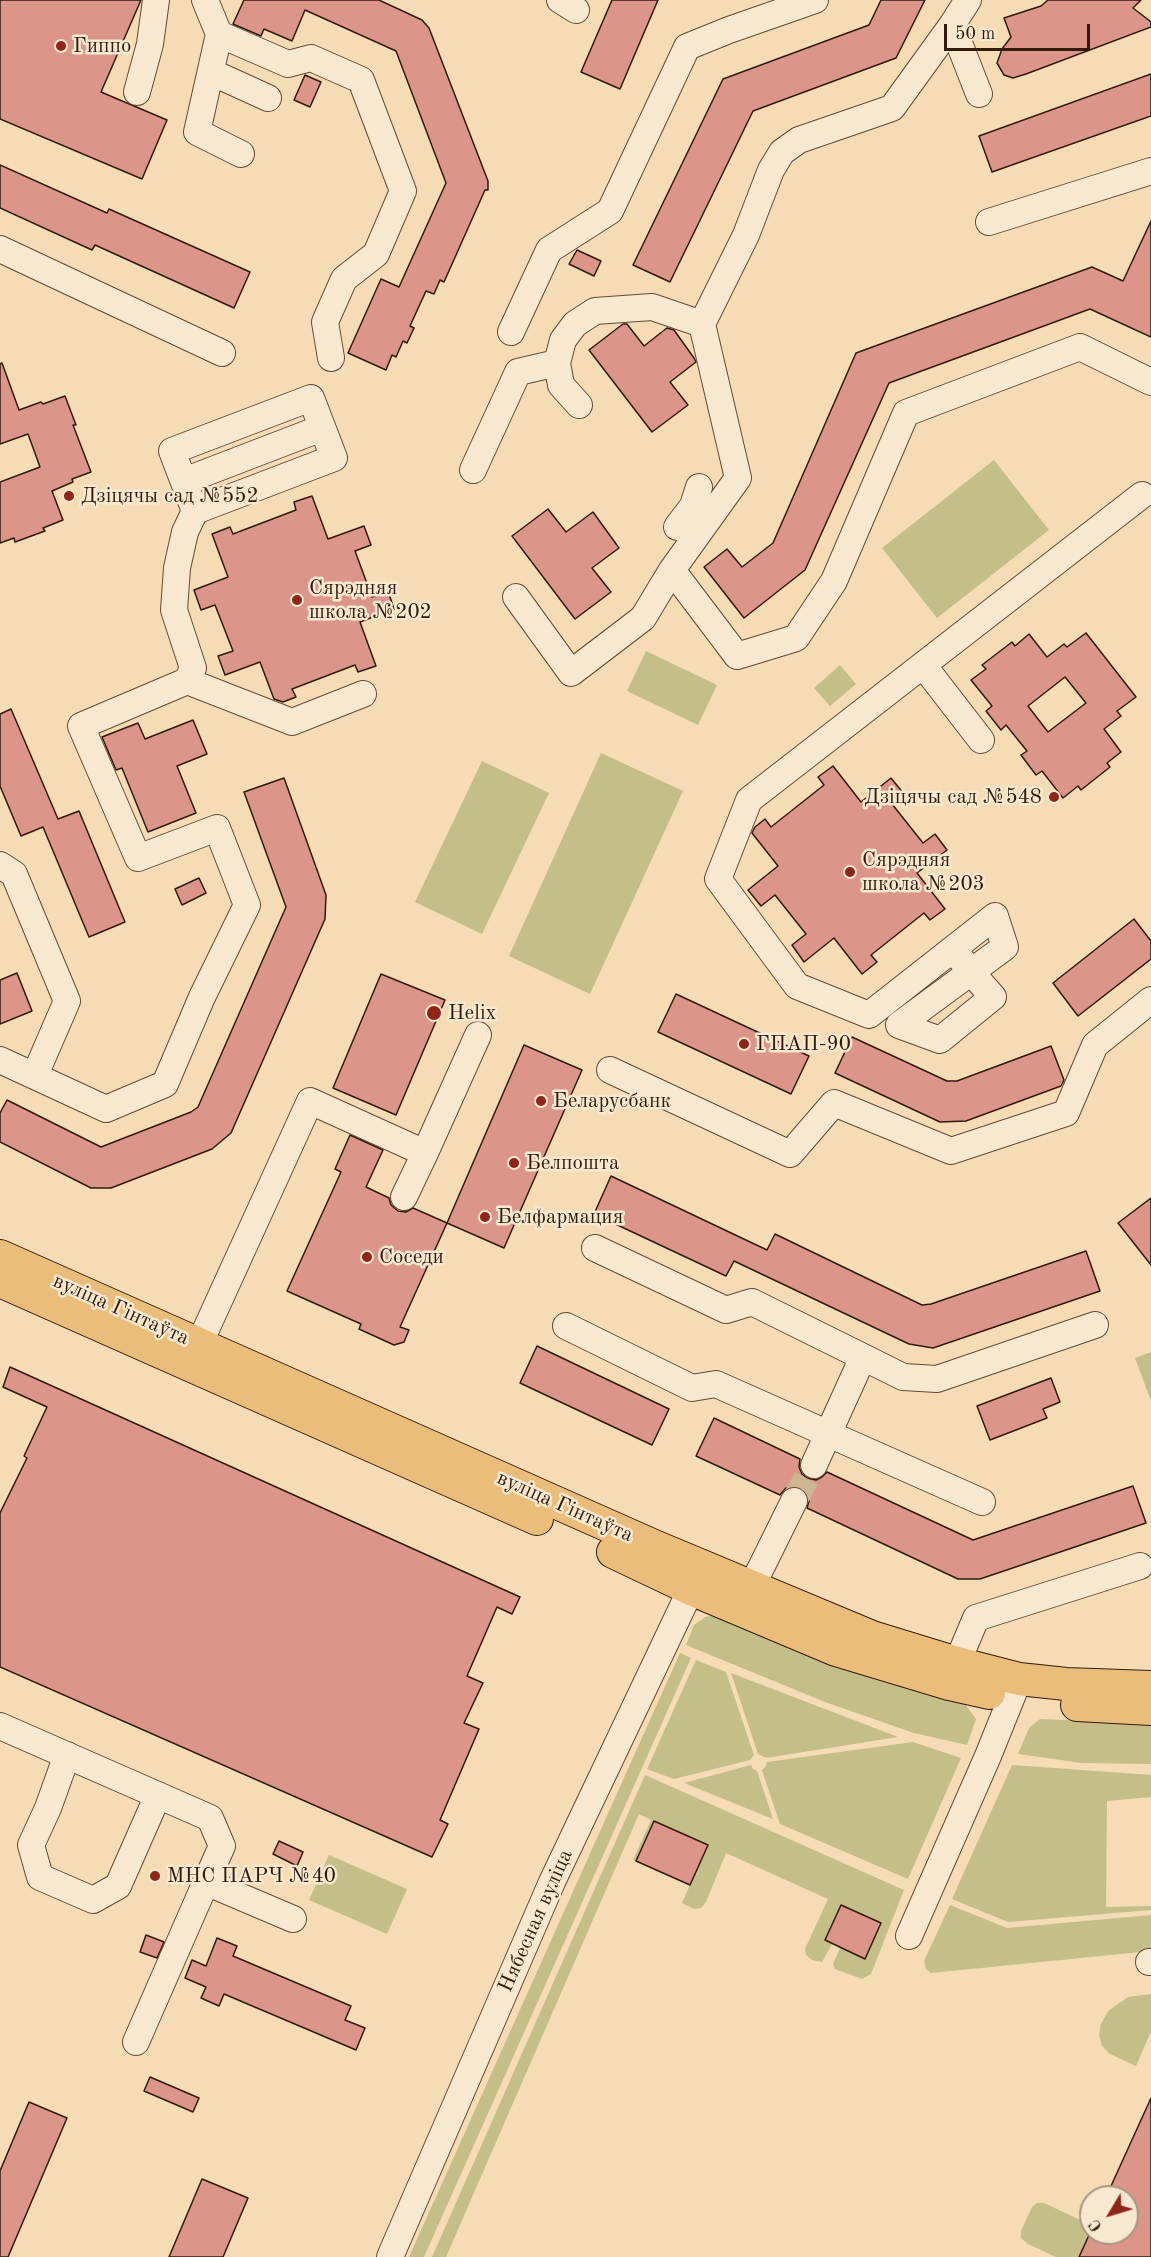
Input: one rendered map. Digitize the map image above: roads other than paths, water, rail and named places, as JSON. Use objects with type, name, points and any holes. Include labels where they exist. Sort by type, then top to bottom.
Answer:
[{"type":"main road","name":"вуліца Гінтаўта","points":[[0,1256],[195,1355],[639,1563],[697,1577],[752,1586],[953,1673]]},
{"type":"main road","name":"вуліца Гінтаўта","points":[[0,1281],[195,1355]]},
{"type":"main road","name":"вуліца Гінтаўта","points":[[697,1577],[836,1650],[1016,1688],[1042,1703],[1151,1709]]},
{"type":"main road","name":"вуліца Гінтаўта","points":[[1016,1688],[1066,1684],[1151,1687]]},
{"type":"street","points":[[137,92],[150,44],[156,0]]},
{"type":"street","points":[[205,0],[219,34],[197,132],[241,154]]},
{"type":"street","points":[[511,332],[549,250],[610,211],[687,47],[815,0]]},
{"type":"street","points":[[677,528],[702,501],[738,478],[702,324],[746,236],[771,170],[782,152],[799,140],[892,108],[968,0]]},
{"type":"street","points":[[952,25],[979,94]]},
{"type":"street","points":[[219,34],[288,64],[311,58],[361,80],[403,191],[376,254],[344,279],[325,322],[331,358]]},
{"type":"street","points":[[211,72],[268,98]]},
{"type":"street","points":[[989,222],[1151,171]]},
{"type":"street","points":[[0,249],[222,353]]},
{"type":"street","points":[[579,405],[561,385],[557,363],[563,340],[575,324],[595,311],[652,307],[702,324]]},
{"type":"street","points":[[672,570],[737,656],[796,638],[834,581],[906,413],[1080,348],[1151,382]]},
{"type":"street","points":[[473,470],[518,372],[557,363]]},
{"type":"street","points":[[0,1060],[106,1109],[165,1084],[202,997],[247,904],[217,828],[138,858],[81,726],[187,681],[193,668],[174,610],[177,568],[184,532],[195,511],[334,458],[311,398],[172,451],[195,511]]},
{"type":"street","points":[[266,415],[289,475]]},
{"type":"street","points":[[184,481],[322,428]]},
{"type":"street","points":[[219,433],[242,493]]},
{"type":"street","points":[[953,949],[993,997],[939,1040],[869,1016],[797,986],[718,879],[748,800],[1148,495]]},
{"type":"street","points":[[516,597],[571,674],[643,618],[672,570],[702,501]]},
{"type":"street","points":[[923,665],[981,740]]},
{"type":"street","points":[[187,681],[292,722],[363,694]]},
{"type":"street","points":[[0,865],[14,874],[67,1001],[35,1075]]},
{"type":"street","points":[[869,1016],[995,916],[1005,947],[899,1025]]},
{"type":"street","points":[[917,978],[958,1024]]},
{"type":"street","points":[[610,1070],[790,1154],[834,1102],[951,1151],[1066,1113],[1095,1045],[1151,1000]]},
{"type":"street","points":[[405,1197],[478,1035]]},
{"type":"street","points":[[195,1355],[310,1101],[425,1153]]},
{"type":"street","points":[[595,1248],[726,1311],[752,1302],[903,1377],[937,1379],[1095,1325]]},
{"type":"street","points":[[566,1326],[692,1388],[716,1384],[982,1502]]},
{"type":"street","points":[[814,1465],[863,1357]]},
{"type":"street","points":[[752,1586],[794,1502]]},
{"type":"street","points":[[953,1673],[976,1618],[1140,1566]]},
{"type":"street","name":"Нябесная вуліца","points":[[390,2257],[552,1881],[697,1577]]},
{"type":"street","points":[[910,1936],[977,1754],[998,1731],[1016,1688]]},
{"type":"street","points":[[0,1726],[210,1818],[222,1846],[136,2042]]},
{"type":"street","points":[[67,1755],[48,1808],[31,1845],[40,1876],[93,1900],[118,1886],[158,1795]]},
{"type":"street","points":[[206,1882],[293,1920]]},
{"type":"tunnel","points":[[794,1501],[814,1465]]},
{"type":"place","name":"Гиппо","points":[[61,46]]},
{"type":"place","name":"Дзіцячы сад №552","points":[[69,496]]},
{"type":"place","name":"Сярэдняя школа №202","points":[[297,600]]},
{"type":"place","name":"Дзіцячы сад №548","points":[[1054,797]]},
{"type":"place","name":"Сярэдняя школа №203","points":[[850,872]]},
{"type":"place","name":"Helix","points":[[434,1013]]},
{"type":"place","name":"ГПАП-90","points":[[744,1044]]},
{"type":"place","name":"Беларусбанк","points":[[541,1101]]},
{"type":"place","name":"Белпошта","points":[[514,1163]]},
{"type":"place","name":"Белфармация","points":[[485,1217]]},
{"type":"place","name":"Соседи","points":[[367,1257]]},
{"type":"place","name":"МНС ПАРЧ №40","points":[[155,1876]]}]
